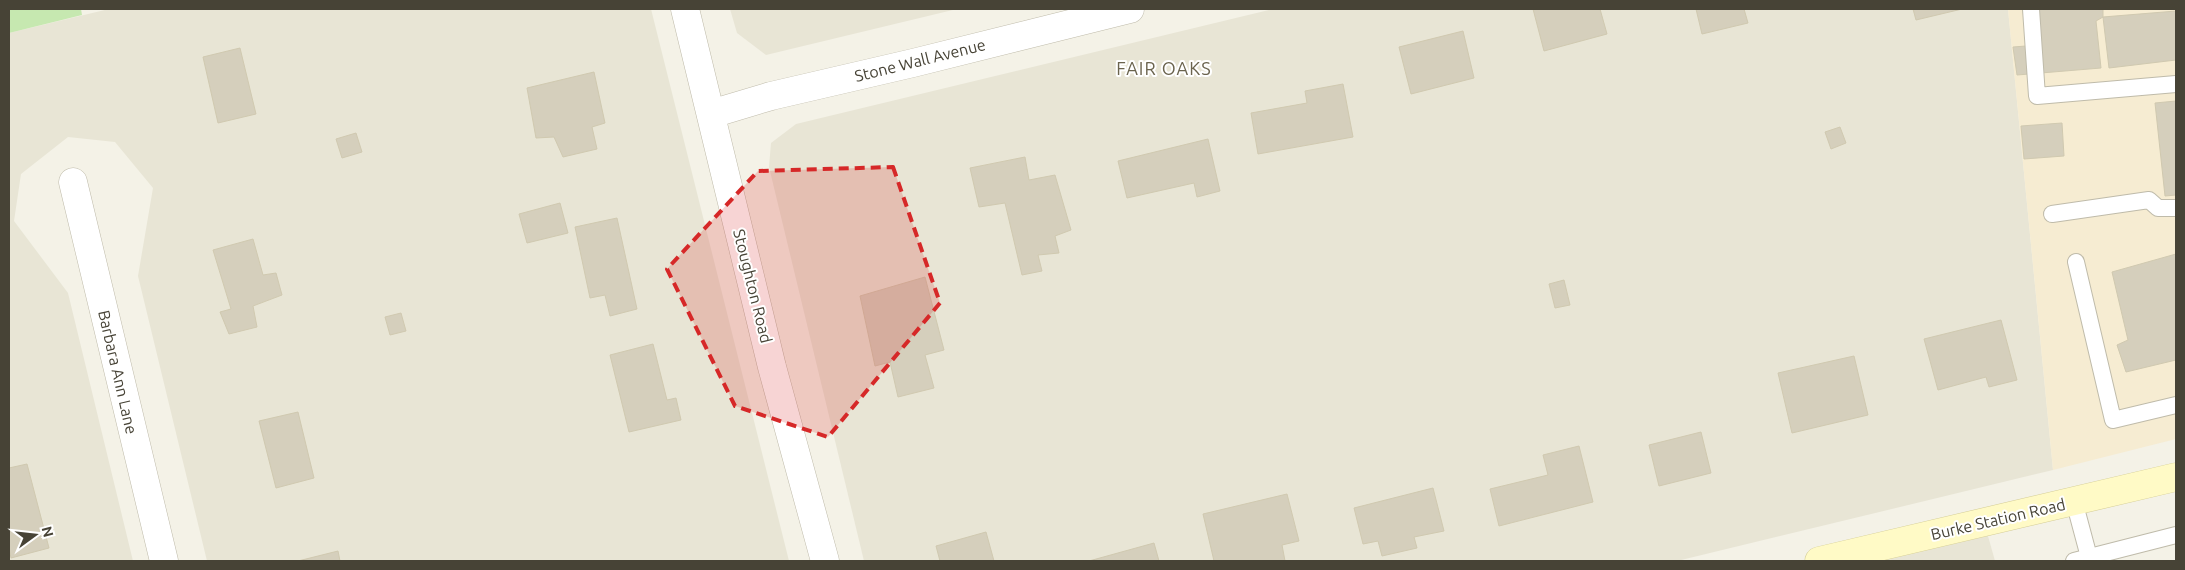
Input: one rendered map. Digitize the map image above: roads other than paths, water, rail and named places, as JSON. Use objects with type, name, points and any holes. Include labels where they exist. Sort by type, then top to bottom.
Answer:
[{"type":"street","name":"Stoughton Road","points":[[686,9],[772,367],[825,561]]},
{"type":"street","name":"Stone Wall Avenue","points":[[711,114],[771,96],[914,63],[1130,9]]},
{"type":"street","name":"Barbara Ann Lane","points":[[73,182],[164,561]]},
{"type":"street","name":"Burke Station Road","points":[[1819,561],[2176,477]]},
{"type":"lane","points":[[2031,9],[2037,96],[2176,84]]},
{"type":"lane","points":[[2052,214],[2149,200],[2158,208],[2176,208]]},
{"type":"lane","points":[[2076,262],[2113,420],[2176,405]]},
{"type":"lane","points":[[2074,501],[2082,559],[2176,536]]},
{"type":"district","name":"FAIR OAKS","points":[[1164,68]]}]
